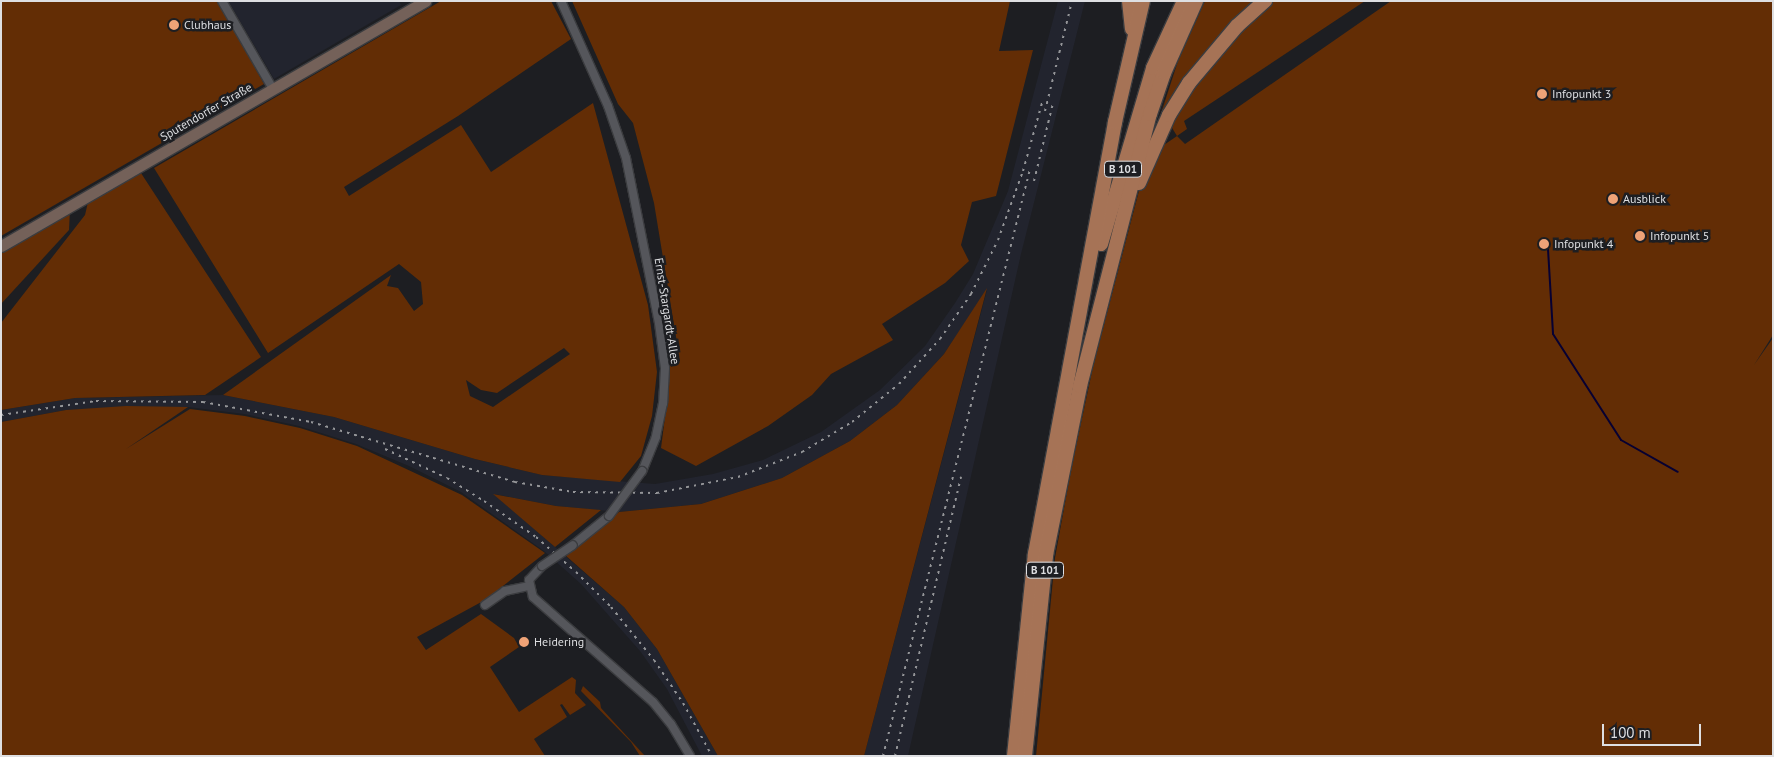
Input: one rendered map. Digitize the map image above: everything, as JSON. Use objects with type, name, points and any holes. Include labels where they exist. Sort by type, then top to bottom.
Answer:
[{"type":"highway","points":[[1130,1],[1132,45]]},
{"type":"highway","points":[[1075,342],[1132,45],[1143,1]]},
{"type":"highway","name":"B 101","points":[[1014,756],[1035,554],[1075,342],[1106,224],[1153,68],[1184,1]]},
{"type":"highway","name":"B 101","points":[[1025,756],[1046,555],[1080,386],[1119,232],[1164,73],[1196,1]]},
{"type":"highway","points":[[1119,232],[1153,147],[1179,99],[1216,48],[1265,1]]},
{"type":"main road","name":"Sputendorfer Straße","points":[[1,246],[425,1]]},
{"type":"street","points":[[222,1],[273,89]]},
{"type":"street","name":"Ernst-Stargardt-Allee","points":[[529,586],[531,576],[542,566],[573,545],[609,516],[642,471],[656,437],[663,404],[665,368],[659,323],[626,158],[613,120],[561,1]]},
{"type":"street","points":[[485,605],[505,591],[529,586],[534,597],[547,610],[653,702],[671,724],[690,756]]},
{"type":"shaded area","points":[[1,1],[218,1],[264,84],[1,236]]},
{"type":"shaded area","points":[[228,1],[399,1],[401,5],[274,79]]},
{"type":"shaded area","points":[[441,1],[551,1],[571,39],[458,116],[344,187],[349,196],[461,125],[491,172],[593,103],[648,305],[657,372],[652,416],[641,456],[620,482],[542,475],[475,459],[334,417],[223,395],[391,275],[387,286],[398,288],[414,311],[423,304],[421,282],[399,264],[268,353],[154,168]],"holes":[[[564,348],[570,354],[493,407],[470,396],[466,380],[481,390],[497,393]]]},
{"type":"shaded area","points":[[572,1],[1010,1],[999,51],[1033,50],[996,196],[972,202],[961,245],[969,261],[945,283],[882,324],[893,340],[831,374],[812,395],[768,426],[696,466],[661,448],[669,386],[668,365],[680,361],[654,203],[633,123],[618,104]]},
{"type":"shaded area","points":[[1058,1],[1085,1],[1021,254],[908,756],[864,756],[987,290],[944,354],[897,405],[850,441],[782,478],[701,504],[619,512],[556,506],[494,494],[624,607],[657,649],[718,756],[702,756],[667,689],[640,651],[581,584],[544,551],[461,492],[409,466],[356,444],[299,426],[244,414],[188,407],[66,410],[1,422],[1,410],[75,398],[223,395],[334,417],[475,459],[542,475],[655,484],[713,474],[763,460],[821,432],[880,390],[925,346],[955,303],[973,274],[1008,191]]},
{"type":"shaded area","points":[[1205,1],[1262,1],[1153,138],[1178,61]]},
{"type":"shaded area","points":[[1273,1],[1365,1],[1184,121],[1187,129],[1177,136],[1169,123],[1187,91],[1253,17]]},
{"type":"shaded area","points":[[1391,1],[1773,1],[1773,335],[1754,365],[1773,338],[1773,756],[1036,756],[1055,558],[1093,367],[1140,187],[1161,147],[1177,136],[1185,144]]},
{"type":"shaded area","points":[[139,170],[261,357],[205,395],[75,398],[1,410],[1,323],[85,215],[89,198]]},
{"type":"shaded area","points":[[70,209],[69,230],[1,304],[1,249]]},
{"type":"shaded area","points":[[987,288],[864,756],[718,756],[657,649],[624,607],[565,555],[619,512],[701,504],[782,478],[850,441],[897,405],[944,354]]},
{"type":"shaded area","points":[[126,406],[188,407],[126,449],[190,409],[245,416],[300,428],[357,446],[462,495],[545,553],[485,600],[417,637],[426,650],[481,614],[514,638],[519,647],[490,667],[519,712],[572,677],[576,680],[575,693],[586,705],[570,715],[562,704],[560,705],[567,717],[534,739],[545,756],[1,756],[1,422],[66,410]]},
{"type":"shaded area","points":[[493,494],[556,506],[601,510],[555,547]]},
{"type":"shaded area","points":[[583,686],[600,702],[601,708],[645,756],[640,756],[631,742],[581,691]]},
{"type":"waterway","points":[[1548,249],[1553,334],[1621,440],[1678,472]]},
{"type":"railway","points":[[1045,111],[1072,1]]},
{"type":"railway","points":[[1,415],[96,401],[203,402],[311,422],[515,482],[573,492],[657,493],[738,477],[802,452],[852,422],[899,384],[940,339],[971,294],[998,240],[1023,171],[1042,103]]},
{"type":"railway","points":[[1034,181],[1053,103]]},
{"type":"railway","points":[[883,756],[1030,169]]},
{"type":"railway","points":[[385,449],[447,478],[484,501],[536,537],[576,572],[611,607],[654,660],[683,703],[712,756]]},
{"type":"railway","points":[[895,756],[961,477]]},
{"type":"place","name":"Clubhaus","points":[[174,25]]},
{"type":"place","name":"Infopunkt 3","points":[[1542,94]]},
{"type":"place","name":"Ausblick","points":[[1613,199]]},
{"type":"place","name":"Infopunkt 5","points":[[1640,236]]},
{"type":"place","name":"Infopunkt 4","points":[[1544,244]]},
{"type":"place","name":"Heidering","points":[[524,642]]}]
